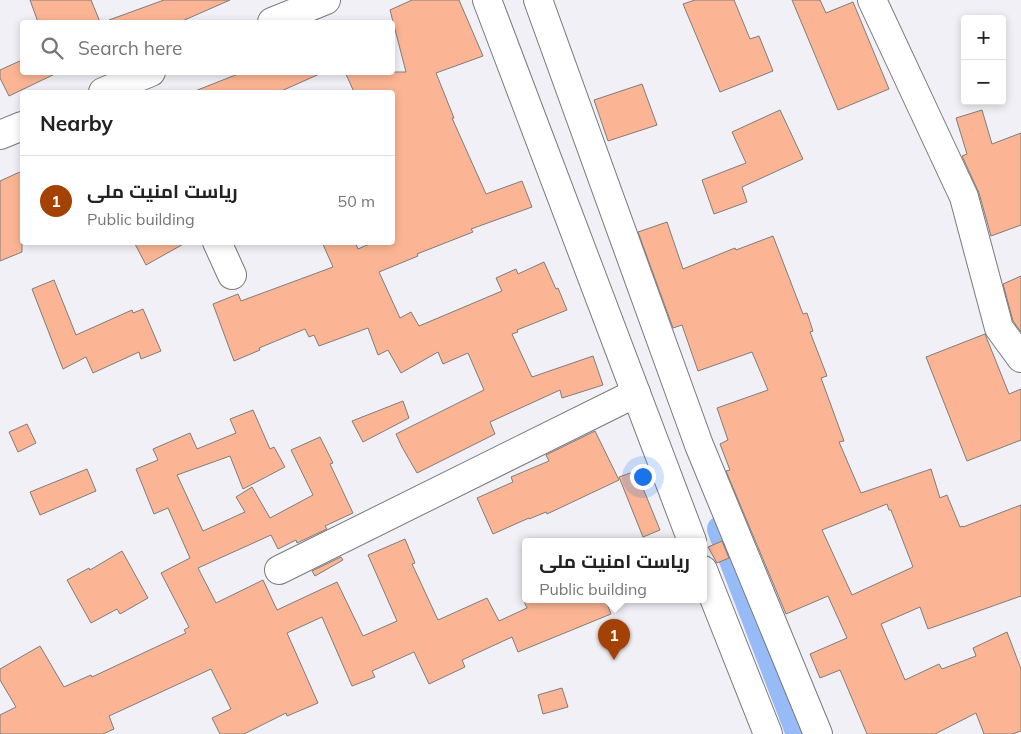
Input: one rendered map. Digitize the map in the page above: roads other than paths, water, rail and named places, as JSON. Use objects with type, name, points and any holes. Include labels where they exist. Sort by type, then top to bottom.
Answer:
[{"type":"street","points":[[277,20],[326,0]]},
{"type":"street","points":[[487,0],[691,538]]},
{"type":"street","points":[[538,0],[699,445],[818,734]]},
{"type":"street","points":[[872,0],[964,197],[999,328],[1021,358]]},
{"type":"street","points":[[110,90],[148,80]]},
{"type":"street","points":[[0,135],[20,127]]},
{"type":"street","points":[[219,245],[232,275]]},
{"type":"street","points":[[279,570],[636,394]]},
{"type":"street","points":[[707,580],[768,734]]},
{"type":"waterway","points":[[720,529],[799,734]]},
{"type":"place","name":"ریاست امنیت ملی","points":[[614,660]]}]
